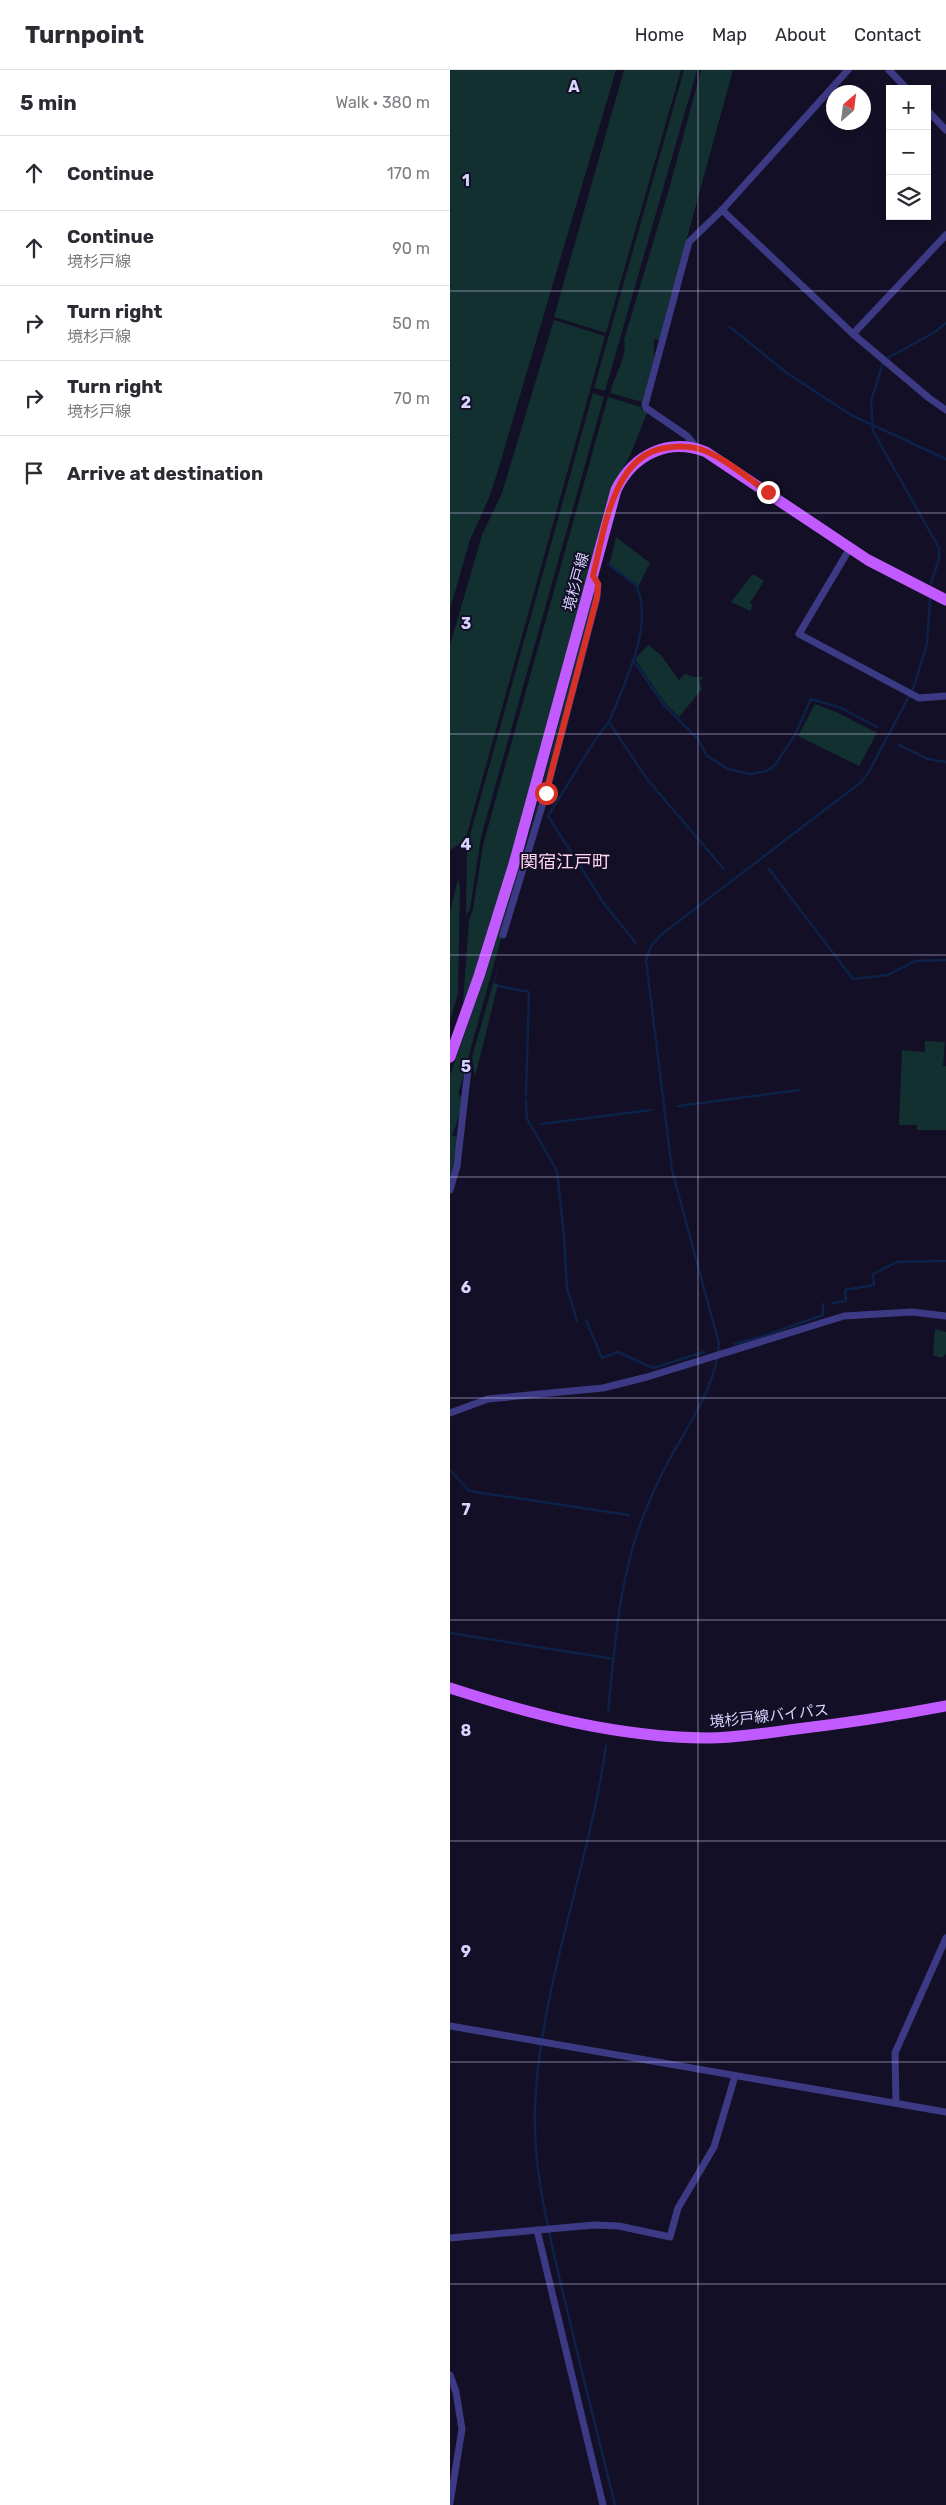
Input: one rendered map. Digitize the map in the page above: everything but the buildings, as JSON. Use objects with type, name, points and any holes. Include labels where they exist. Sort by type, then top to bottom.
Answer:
[{"type":"main road","name":"境杉戸線","points":[[450,1057],[479,976],[514,864],[616,490],[628,469],[641,458],[662,448],[698,449],[716,458],[884,570],[946,600]]},
{"type":"main road","name":"境杉戸線バイパス","points":[[450,1688],[501,1704],[590,1726],[626,1732],[707,1738],[805,1728],[946,1706]]},
{"type":"street","points":[[698,449],[687,436],[646,408],[645,405],[689,242],[722,210],[848,70]]},
{"type":"street","points":[[889,70],[903,85]]},
{"type":"street","points":[[931,114],[946,130]]},
{"type":"street","points":[[722,210],[853,334],[946,410]]},
{"type":"street","points":[[853,334],[946,234]]},
{"type":"street","points":[[850,548],[799,634],[919,698],[946,696]]},
{"type":"street","points":[[502,935],[543,801],[597,597],[598,584],[593,576]]},
{"type":"street","points":[[450,1190],[457,1166],[468,1069]]},
{"type":"street","points":[[450,1413],[488,1399],[513,1395],[603,1388],[648,1377],[844,1316],[912,1312],[946,1316]]},
{"type":"street","points":[[896,2103],[895,2052],[946,1938]]},
{"type":"street","points":[[450,2026],[946,2112]]},
{"type":"street","points":[[450,2238],[594,2225],[619,2226],[670,2237],[678,2208],[714,2147],[735,2076]]},
{"type":"street","points":[[540,2230],[603,2505]]},
{"type":"street","points":[[450,2375],[456,2392],[462,2429],[450,2503]]},
{"type":"green space","points":[[450,70],[616,70],[496,477],[489,498],[470,540],[450,609]]},
{"type":"green space","points":[[624,70],[681,70],[606,333],[554,317]]},
{"type":"green space","points":[[684,70],[697,70],[605,391],[594,388]]},
{"type":"green space","points":[[701,70],[733,70],[659,340],[654,339],[654,358],[642,402],[610,393],[624,352],[624,340],[670,186]]},
{"type":"green space","points":[[554,320],[605,336],[464,845],[460,844],[450,850],[450,645],[482,535],[502,493]]},
{"type":"green space","points":[[593,393],[604,397],[481,837],[470,909],[466,915],[467,846]]},
{"type":"green space","points":[[608,397],[641,407],[647,413],[631,453],[610,493],[527,805],[466,1003],[463,1002],[469,921],[473,909],[483,845]]},
{"type":"green space","points":[[616,537],[650,563],[638,587],[609,566]]},
{"type":"green space","points":[[753,574],[764,581],[750,603],[753,605],[750,611],[731,602]]},
{"type":"green space","points":[[595,587],[594,600],[458,1095],[462,1096],[462,1101],[452,1135],[457,1137],[457,1141],[450,1182],[450,1075],[486,973],[528,839]]},
{"type":"green space","points":[[648,645],[661,655],[679,680],[685,674],[703,677],[700,682],[702,689],[679,717],[664,702],[635,659]]},
{"type":"green space","points":[[815,704],[836,712],[877,733],[859,766],[798,736]]},
{"type":"green space","points":[[458,879],[460,886],[458,994],[450,1020],[450,913]]},
{"type":"green space","points":[[503,949],[494,983],[498,984],[475,1077],[472,1057]]},
{"type":"green space","points":[[925,1041],[945,1042],[943,1066],[946,1066],[946,1130],[917,1130],[917,1125],[899,1125],[902,1050],[925,1052]]},
{"type":"green space","points":[[935,1329],[946,1332],[946,1354],[942,1358],[933,1355]]},
{"type":"waterway","points":[[886,359],[935,332],[946,323]]},
{"type":"waterway","points":[[730,327],[787,373],[851,415],[946,459]]},
{"type":"waterway","points":[[883,363],[871,401],[873,431],[939,548],[939,559],[931,583]]},
{"type":"waterway","points":[[608,564],[636,585],[641,601],[642,618],[635,654],[609,722],[647,779],[723,868]]},
{"type":"waterway","points":[[608,1711],[619,1612],[628,1564],[635,1540],[658,1482],[707,1390],[717,1360],[719,1344],[672,1170],[646,960],[651,946],[662,934],[860,783],[867,775],[913,689],[927,644],[930,599]]},
{"type":"waterway","points":[[633,660],[664,705],[698,739],[707,756],[728,769],[750,774],[767,771],[775,765],[795,735],[811,699],[841,708],[877,727]]},
{"type":"waterway","points":[[609,722],[595,740],[548,816],[605,905],[636,943]]},
{"type":"waterway","points":[[899,745],[928,759],[946,762]]},
{"type":"waterway","points":[[769,869],[853,979],[888,975],[915,961],[946,960]]},
{"type":"waterway","points":[[498,986],[529,992],[526,1096]]},
{"type":"waterway","points":[[678,1106],[800,1090]]},
{"type":"waterway","points":[[526,1100],[527,1119],[557,1171],[564,1235],[567,1288],[577,1321]]},
{"type":"waterway","points":[[541,1124],[651,1110]]},
{"type":"waterway","points":[[833,1303],[846,1301],[845,1290],[874,1285],[873,1274],[897,1262],[946,1261]]},
{"type":"waterway","points":[[734,1344],[761,1337],[823,1315],[823,1304]]},
{"type":"waterway","points":[[586,1320],[602,1358],[618,1352],[653,1368],[704,1352]]},
{"type":"waterway","points":[[450,1470],[469,1491],[629,1515]]},
{"type":"waterway","points":[[450,1633],[614,1659]]},
{"type":"waterway","points":[[606,1746],[590,1832],[548,2003],[536,2089],[535,2141],[541,2192],[551,2242],[615,2505]]},
{"type":"district","name":"関宿江戸町","points":[[565,862]]},
{"type":"route","points":[[546,793],[597,597],[598,584],[593,576],[616,490],[628,469],[635,462],[654,450],[670,447],[689,447],[706,452],[768,492]]}]
